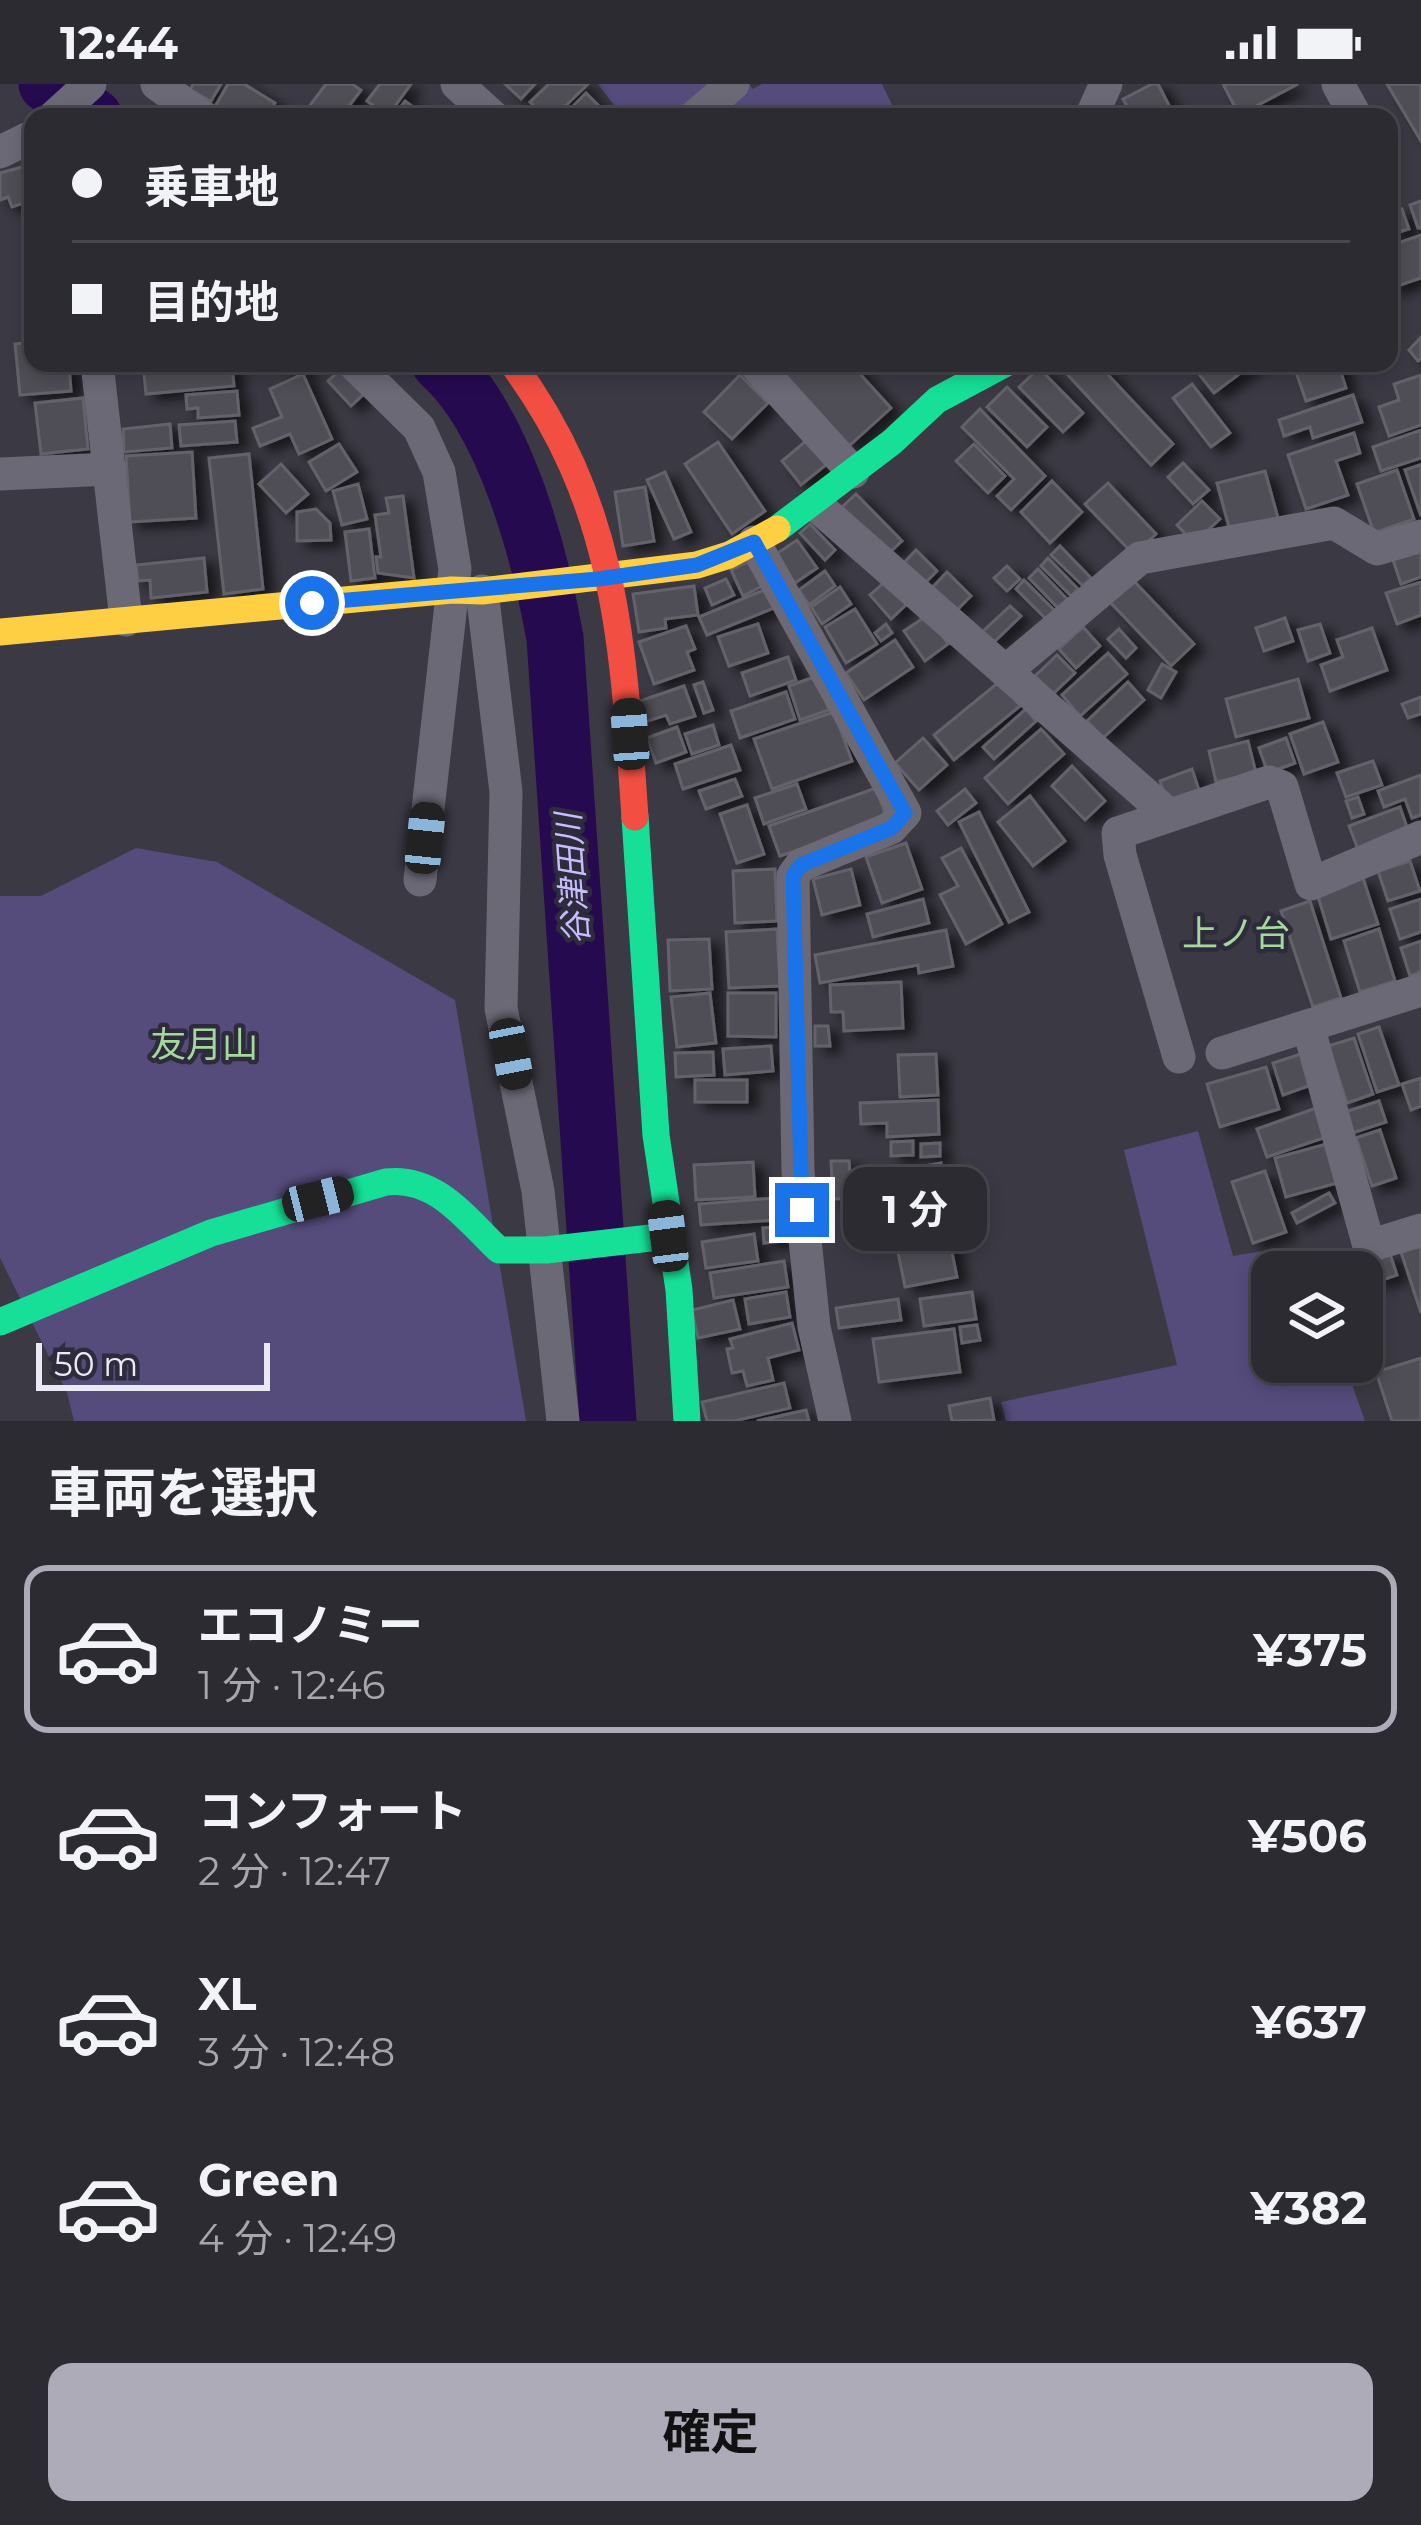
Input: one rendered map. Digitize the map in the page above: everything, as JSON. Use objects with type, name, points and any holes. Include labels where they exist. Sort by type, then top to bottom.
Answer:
[{"type":"street","points":[[63,108],[90,84]]},
{"type":"street","points":[[157,84],[190,108]]},
{"type":"street","points":[[457,84],[483,108]]},
{"type":"street","points":[[705,108],[733,84]]},
{"type":"street","points":[[98,372],[126,620]]},
{"type":"street","points":[[362,372],[419,428],[439,472],[455,569],[477,590],[506,792],[501,1008],[538,1191],[555,1248],[563,1421]]},
{"type":"street","points":[[519,372],[584,488],[623,645],[656,1135],[680,1290],[687,1421]]},
{"type":"street","points":[[762,372],[853,472]]},
{"type":"street","points":[[0,632],[605,578],[697,565],[754,542],[814,504],[937,400],[989,372]]},
{"type":"street","points":[[0,474],[110,469]]},
{"type":"street","points":[[814,504],[1169,815]]},
{"type":"street","points":[[1006,671],[1140,558],[1334,523],[1376,549],[1421,536]]},
{"type":"street","points":[[754,542],[905,813],[892,828],[801,865],[793,876],[799,1172],[814,1327],[835,1421]]},
{"type":"street","points":[[420,880],[477,590]]},
{"type":"street","points":[[1179,1057],[1120,855],[1118,833],[1269,782],[1282,787],[1311,884],[1421,837]]},
{"type":"street","points":[[1222,1053],[1421,990]]},
{"type":"street","points":[[1308,1026],[1369,1246],[1421,1230]]},
{"type":"street","points":[[0,1322],[129,1263],[318,1199],[393,1180],[416,1182],[434,1193],[499,1250],[668,1236]]},
{"type":"shaded area","points":[[598,84],[749,84],[753,89],[762,84],[882,84],[894,108],[616,108]]},
{"type":"shaded area","points":[[136,848],[217,862],[455,1000],[526,1421],[74,1421],[67,1393],[0,1258],[0,896],[41,896]]},
{"type":"shaded area","points":[[1198,1131],[1233,1256],[1251,1253],[1251,1383],[1351,1383],[1365,1421],[1006,1421],[1001,1402],[1177,1365],[1124,1150]]},
{"type":"building","points":[[193,84],[221,84],[211,101],[190,90]]},
{"type":"building","points":[[228,84],[244,84],[275,103],[272,108],[216,105]]},
{"type":"building","points":[[326,84],[352,84],[361,90],[348,108],[308,108]]},
{"type":"building","points":[[380,84],[411,84],[394,108],[377,108],[367,101]]},
{"type":"building","points":[[505,84],[535,84],[521,99]]},
{"type":"building","points":[[549,84],[588,84],[563,108],[536,108],[530,102]]},
{"type":"building","points":[[1158,84],[1170,108],[1128,108],[1123,99]]},
{"type":"building","points":[[1223,84],[1298,84],[1252,108],[1235,108]]},
{"type":"building","points":[[1387,84],[1421,84],[1421,141]]},
{"type":"building","points":[[586,93],[601,108],[571,108]]},
{"type":"building","points":[[24,166],[24,203],[12,207],[8,197],[0,200],[0,173]]},
{"type":"building","points":[[1421,201],[1421,228],[1418,228],[1410,205]]},
{"type":"building","points":[[1402,209],[1409,229],[1398,232],[1398,211]]},
{"type":"building","points":[[1421,235],[1421,278],[1398,286],[1398,243]]},
{"type":"building","points":[[1421,337],[1421,359],[1418,361],[1409,350]]},
{"type":"building","points":[[24,343],[24,372],[70,372],[71,391],[20,395],[15,344]]},
{"type":"building","points":[[144,372],[233,372],[234,386],[146,394]]},
{"type":"building","points":[[342,372],[364,394],[351,406],[328,381]]},
{"type":"building","points":[[782,372],[858,372],[891,408],[849,446]]},
{"type":"building","points":[[1035,372],[1043,372],[1083,413],[1063,432],[1019,387]]},
{"type":"building","points":[[1105,372],[1173,444],[1151,465],[1067,374]]},
{"type":"building","points":[[1197,372],[1242,372],[1214,393]]},
{"type":"building","points":[[1296,372],[1341,372],[1346,388],[1306,401]]},
{"type":"building","points":[[303,374],[332,439],[299,454],[290,434],[260,446],[253,428],[282,417],[270,389]]},
{"type":"building","points":[[740,375],[768,403],[732,439],[704,412]]},
{"type":"building","points":[[1421,375],[1421,425],[1389,436],[1379,407],[1399,400],[1394,384]]},
{"type":"building","points":[[1192,384],[1230,433],[1211,447],[1173,398]]},
{"type":"building","points":[[1007,387],[1047,427],[1027,447],[987,407]]},
{"type":"building","points":[[237,391],[239,415],[198,418],[198,408],[187,409],[186,395]]},
{"type":"building","points":[[1353,395],[1362,422],[1313,438],[1310,427],[1284,436],[1279,420]]},
{"type":"building","points":[[83,398],[88,449],[41,454],[35,403]]},
{"type":"building","points":[[980,409],[1045,476],[1011,510],[997,496],[1014,479],[962,427]]},
{"type":"building","points":[[235,421],[237,442],[181,446],[179,425]]},
{"type":"building","points":[[170,424],[172,448],[124,452],[123,429]]},
{"type":"building","points":[[1421,430],[1421,458],[1381,471],[1373,447]]},
{"type":"building","points":[[1354,433],[1360,453],[1336,461],[1348,495],[1306,509],[1288,455]]},
{"type":"building","points":[[807,440],[827,464],[801,485],[782,461]]},
{"type":"building","points":[[718,442],[765,511],[732,534],[685,464]]},
{"type":"building","points":[[339,444],[357,472],[326,491],[309,462]]},
{"type":"building","points":[[974,444],[1005,476],[988,493],[956,461]]},
{"type":"building","points":[[192,452],[196,518],[130,522],[126,456]]},
{"type":"building","points":[[249,454],[263,589],[224,594],[209,458]]},
{"type":"building","points":[[1183,463],[1209,490],[1193,504],[1168,477]]},
{"type":"building","points":[[281,464],[308,494],[286,513],[259,484]]},
{"type":"building","points":[[1421,468],[1421,516],[1405,470]]},
{"type":"building","points":[[1397,470],[1414,519],[1374,533],[1357,484]]},
{"type":"building","points":[[1265,471],[1278,518],[1230,531],[1217,483]]},
{"type":"building","points":[[665,472],[691,532],[674,539],[647,480]]},
{"type":"building","points":[[1052,481],[1082,512],[1050,543],[1021,512]]},
{"type":"building","points":[[1108,483],[1156,534],[1134,555],[1085,504]]},
{"type":"building","points":[[358,484],[367,519],[342,525],[333,491]]},
{"type":"building","points":[[645,487],[654,541],[623,546],[615,492]]},
{"type":"building","points":[[856,494],[902,541],[888,554],[842,507]]},
{"type":"building","points":[[403,496],[414,578],[378,573],[376,557],[381,557],[375,515],[389,513],[386,498]]},
{"type":"building","points":[[1202,501],[1220,519],[1194,543],[1177,525]]},
{"type":"building","points":[[316,509],[330,523],[331,540],[297,541],[297,512]]},
{"type":"building","points":[[810,524],[835,550],[825,560],[800,533]]},
{"type":"building","points":[[369,529],[375,578],[351,581],[345,532]]},
{"type":"building","points":[[797,540],[817,568],[795,583],[775,555]]},
{"type":"building","points":[[1421,544],[1421,577],[1401,584],[1391,554]]},
{"type":"building","points":[[1060,546],[1091,578],[1083,586],[1051,555]]},
{"type":"building","points":[[916,550],[937,571],[922,586],[902,565]]},
{"type":"building","points":[[204,558],[207,592],[151,598],[150,580],[138,581],[136,565]]},
{"type":"building","points":[[1048,558],[1078,589],[1071,596],[1041,566]]},
{"type":"building","points":[[752,560],[764,585],[743,596],[731,570]]},
{"type":"building","points":[[1007,566],[1020,579],[1007,591],[994,578]]},
{"type":"building","points":[[1038,569],[1069,601],[1060,610],[1029,578]]},
{"type":"building","points":[[825,571],[835,586],[809,605],[799,590]]},
{"type":"building","points":[[947,572],[971,596],[953,614],[930,590]]},
{"type":"building","points":[[1131,578],[1194,644],[1171,666],[1108,600]]},
{"type":"building","points":[[726,579],[734,595],[712,605],[705,588]]},
{"type":"building","points":[[887,580],[908,603],[891,619],[870,595]]},
{"type":"building","points":[[1024,580],[1056,612],[1047,620],[1016,589]]},
{"type":"building","points":[[1421,582],[1421,615],[1397,624],[1386,593]]},
{"type":"building","points":[[694,586],[698,615],[665,619],[666,628],[639,632],[633,594]]},
{"type":"building","points":[[840,587],[851,604],[822,624],[811,607]]},
{"type":"building","points":[[766,589],[774,608],[707,635],[699,617]]},
{"type":"building","points":[[1010,606],[1021,616],[991,645],[980,634]]},
{"type":"building","points":[[855,609],[877,644],[846,663],[825,627]]},
{"type":"building","points":[[928,615],[948,644],[925,661],[904,631]]},
{"type":"building","points":[[1285,618],[1293,641],[1264,651],[1256,628]]},
{"type":"building","points":[[758,624],[768,653],[729,666],[718,637]]},
{"type":"building","points":[[886,624],[892,633],[881,641],[875,633]]},
{"type":"building","points":[[1320,624],[1330,653],[1308,661],[1298,630]]},
{"type":"building","points":[[686,626],[695,649],[687,652],[694,670],[654,684],[639,642]]},
{"type":"building","points":[[1083,627],[1100,646],[1076,668],[1059,649]]},
{"type":"building","points":[[1372,628],[1387,670],[1330,691],[1321,665],[1343,657],[1337,640]]},
{"type":"building","points":[[1119,629],[1136,648],[1126,658],[1108,639]]},
{"type":"building","points":[[895,640],[913,667],[864,700],[846,673]]},
{"type":"building","points":[[1108,653],[1127,674],[1080,716],[1062,695]]},
{"type":"building","points":[[1057,655],[1075,673],[1053,694],[1035,676]]},
{"type":"building","points":[[788,657],[796,680],[750,696],[742,673]]},
{"type":"building","points":[[1162,664],[1176,672],[1161,698],[1148,690]]},
{"type":"building","points":[[817,676],[829,710],[800,720],[789,686]]},
{"type":"building","points":[[1298,679],[1309,718],[1236,737],[1226,699]]},
{"type":"building","points":[[1000,681],[1020,706],[954,760],[934,735]]},
{"type":"building","points":[[703,682],[713,710],[704,713],[694,685]]},
{"type":"building","points":[[1128,682],[1144,700],[1103,738],[1087,721]]},
{"type":"building","points":[[684,686],[695,716],[670,724],[666,715],[645,722],[637,702]]},
{"type":"building","points":[[786,692],[795,719],[740,738],[731,711]]},
{"type":"building","points":[[1421,697],[1421,714],[1408,718],[1402,704]]},
{"type":"building","points":[[1026,709],[1036,721],[994,759],[983,747]]},
{"type":"building","points":[[834,712],[852,761],[772,789],[754,739]]},
{"type":"building","points":[[1323,722],[1338,762],[1304,774],[1290,734]]},
{"type":"building","points":[[713,725],[719,745],[692,754],[685,734]]},
{"type":"building","points":[[677,727],[686,752],[656,763],[647,738]]},
{"type":"building","points":[[1041,729],[1064,754],[1008,804],[985,778]]},
{"type":"building","points":[[923,738],[947,765],[919,790],[895,763]]},
{"type":"building","points":[[1286,738],[1295,763],[1268,773],[1259,748]]},
{"type":"building","points":[[1248,741],[1256,773],[1216,782],[1209,751]]},
{"type":"building","points":[[731,745],[740,770],[683,789],[675,764]]},
{"type":"building","points":[[1373,761],[1382,785],[1346,797],[1337,773]]},
{"type":"building","points":[[1072,766],[1105,801],[1085,820],[1052,786]]},
{"type":"building","points":[[1192,769],[1199,790],[1167,802],[1160,781]]},
{"type":"building","points":[[1421,775],[1421,815],[1412,818],[1405,799],[1384,807],[1378,791]]},
{"type":"building","points":[[735,779],[742,796],[706,809],[699,791]]},
{"type":"building","points":[[797,784],[806,809],[764,824],[755,798]]},
{"type":"building","points":[[876,788],[887,819],[780,856],[769,826]]},
{"type":"building","points":[[965,789],[976,803],[948,825],[937,811]]},
{"type":"building","points":[[1030,796],[1065,841],[1033,866],[998,822]]},
{"type":"building","points":[[1358,797],[1364,814],[1352,818],[1346,801]]},
{"type":"building","points":[[747,805],[764,854],[737,863],[720,814]]},
{"type":"building","points":[[1400,807],[1409,833],[1359,852],[1349,826]]},
{"type":"building","points":[[979,812],[1029,912],[1009,922],[959,822]]},
{"type":"building","points":[[906,843],[922,889],[882,903],[866,857]]},
{"type":"building","points":[[961,848],[1002,924],[966,944],[940,895],[958,886],[942,858]]},
{"type":"building","points":[[1410,861],[1420,891],[1388,901],[1378,871]]},
{"type":"building","points":[[775,869],[777,921],[735,923],[733,871]]},
{"type":"building","points":[[851,869],[860,905],[822,915],[813,879]]},
{"type":"building","points":[[1363,878],[1378,924],[1331,939],[1317,893]]},
{"type":"building","points":[[923,899],[929,923],[873,937],[867,914]]},
{"type":"building","points":[[1421,899],[1421,932],[1400,939],[1390,909]]},
{"type":"building","points":[[1310,901],[1341,998],[1313,1007],[1281,911]]},
{"type":"building","points":[[777,929],[780,986],[729,988],[726,932]]},
{"type":"building","points":[[1379,929],[1395,981],[1360,992],[1344,941]]},
{"type":"building","points":[[946,930],[953,966],[919,973],[918,965],[820,983],[815,955]]},
{"type":"building","points":[[709,939],[712,989],[670,991],[668,940]]},
{"type":"building","points":[[1421,941],[1421,972],[1410,976],[1401,948]]},
{"type":"building","points":[[901,982],[903,1028],[844,1031],[843,1012],[831,1012],[830,985]]},
{"type":"building","points":[[710,993],[716,1043],[677,1047],[671,997]]},
{"type":"building","points":[[728,993],[776,993],[776,1037],[728,1036]]},
{"type":"building","points":[[815,1026],[828,1026],[830,1046],[815,1046]]},
{"type":"building","points":[[1379,1027],[1399,1085],[1377,1092],[1358,1034]]},
{"type":"building","points":[[1354,1038],[1373,1094],[1347,1103],[1328,1046]]},
{"type":"building","points":[[771,1046],[773,1071],[725,1075],[723,1049]]},
{"type":"building","points":[[713,1052],[714,1075],[676,1077],[675,1053]]},
{"type":"building","points":[[1304,1053],[1314,1084],[1283,1095],[1273,1063]]},
{"type":"building","points":[[936,1054],[938,1095],[900,1097],[898,1055]]},
{"type":"building","points":[[1266,1067],[1279,1109],[1220,1127],[1207,1084]]},
{"type":"building","points":[[1421,1078],[1421,1106],[1411,1110],[1402,1084]]},
{"type":"building","points":[[695,1080],[747,1080],[747,1102],[695,1102]]},
{"type":"building","points":[[938,1100],[939,1134],[887,1137],[887,1123],[861,1124],[860,1103]]},
{"type":"building","points":[[1379,1101],[1386,1122],[1352,1133],[1345,1112]]},
{"type":"building","points":[[1322,1106],[1332,1135],[1267,1157],[1257,1129]]},
{"type":"building","points":[[1380,1130],[1396,1178],[1372,1186],[1356,1138]]},
{"type":"building","points":[[913,1141],[913,1155],[891,1156],[891,1142]]},
{"type":"building","points":[[940,1143],[940,1156],[921,1157],[921,1144]]},
{"type":"building","points":[[1330,1143],[1341,1182],[1286,1197],[1275,1158]]},
{"type":"building","points":[[831,1161],[849,1161],[850,1174],[889,1172],[890,1197],[833,1199]]},
{"type":"building","points":[[753,1162],[755,1197],[696,1200],[694,1165]]},
{"type":"building","points":[[941,1163],[950,1206],[917,1213],[908,1169]]},
{"type":"building","points":[[1265,1171],[1286,1232],[1253,1243],[1232,1182]]},
{"type":"building","points":[[1329,1193],[1335,1203],[1297,1223],[1292,1213]]},
{"type":"building","points":[[774,1198],[776,1220],[701,1225],[699,1204]]},
{"type":"building","points":[[945,1218],[957,1277],[905,1287],[893,1228]]},
{"type":"building","points":[[783,1227],[784,1241],[764,1243],[763,1228]]},
{"type":"building","points":[[754,1234],[758,1261],[706,1268],[702,1242]]},
{"type":"building","points":[[1421,1246],[1421,1313],[1401,1252]]},
{"type":"building","points":[[1390,1254],[1397,1275],[1383,1280],[1383,1256]]},
{"type":"building","points":[[784,1261],[788,1287],[714,1298],[710,1273]]},
{"type":"building","points":[[786,1292],[790,1317],[749,1324],[745,1299]]},
{"type":"building","points":[[972,1292],[976,1319],[924,1326],[920,1299]]},
{"type":"building","points":[[898,1299],[901,1320],[839,1328],[836,1308]]},
{"type":"building","points":[[733,1300],[740,1329],[698,1338],[692,1310]]},
{"type":"building","points":[[792,1323],[799,1350],[768,1358],[773,1380],[747,1386],[743,1371],[732,1373],[730,1339]]},
{"type":"building","points":[[977,1325],[980,1340],[962,1343],[960,1327]]},
{"type":"building","points":[[954,1329],[960,1372],[879,1382],[873,1339]]},
{"type":"building","points":[[1421,1358],[1421,1421],[1392,1421],[1380,1383],[1383,1370]]},
{"type":"building","points":[[784,1383],[790,1408],[734,1421],[707,1421],[702,1402]]},
{"type":"building","points":[[990,1398],[994,1420],[952,1421],[949,1406]]},
{"type":"building","points":[[806,1410],[809,1421],[757,1421]]},
{"type":"waterway","name":"谷津田川","points":[[47,84],[81,108]]},
{"type":"waterway","name":"谷津田川","points":[[448,372],[483,418],[501,453],[529,530],[555,638],[608,1421]]},
{"type":"traffic: fast","points":[[777,529],[892,442],[937,400],[989,372]]},
{"type":"traffic: fast","points":[[635,817],[656,1135],[679,1290],[687,1421]]},
{"type":"traffic: fast","points":[[0,1322],[211,1233],[386,1182],[404,1182],[435,1193],[499,1250],[546,1250],[668,1236]]},
{"type":"traffic: slow","points":[[0,632],[482,591],[697,565],[729,555],[777,529]]},
{"type":"traffic: jam","points":[[518,372],[574,470],[609,580],[626,694],[635,817]]},
{"type":"district","name":"上ノ台","points":[[1236,933]]},
{"type":"district","name":"友月山","points":[[204,1044]]},
{"type":"route","points":[[312,603],[598,579],[697,565],[754,542],[905,813],[892,828],[801,865],[793,876],[802,1210]]}]
